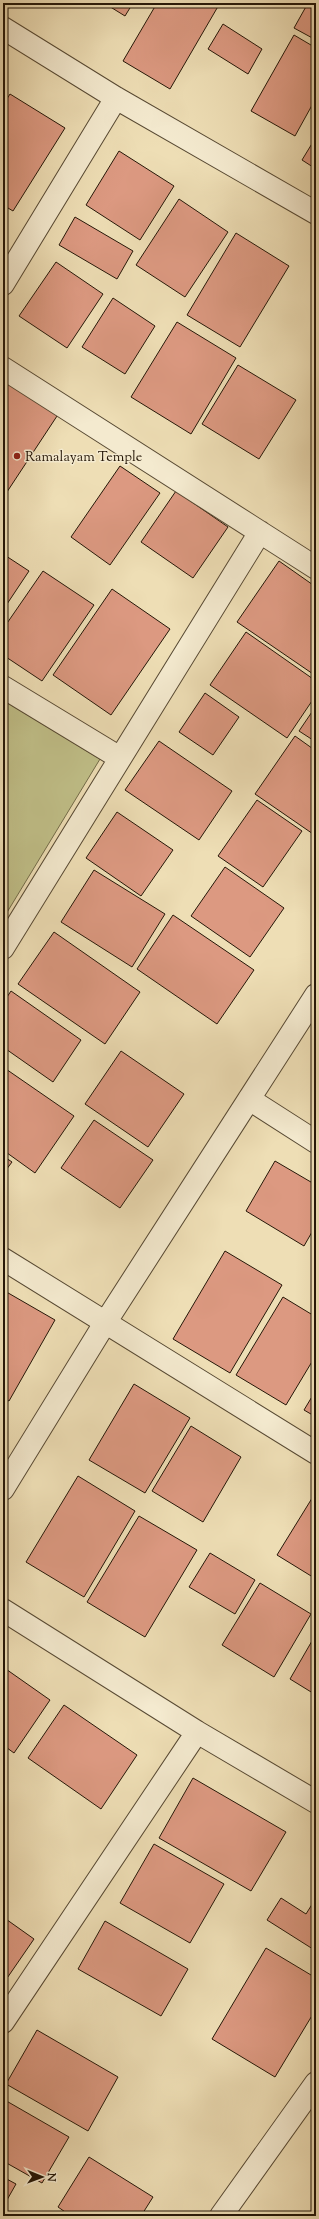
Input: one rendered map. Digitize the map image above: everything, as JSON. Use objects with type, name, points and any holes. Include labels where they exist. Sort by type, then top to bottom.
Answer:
[{"type":"street","points":[[3,28],[116,98],[316,213]]},
{"type":"street","points":[[3,284],[116,98]]},
{"type":"street","points":[[3,368],[316,568]]},
{"type":"street","points":[[3,948],[260,532]]},
{"type":"street","points":[[3,687],[120,758]]},
{"type":"street","points":[[3,1489],[105,1323],[316,995]]},
{"type":"street","points":[[249,1099],[316,1142]]},
{"type":"street","points":[[3,1259],[316,1453]]},
{"type":"street","points":[[3,1610],[197,1732],[316,1802]]},
{"type":"street","points":[[3,2022],[197,1732]]},
{"type":"street","points":[[221,2216],[316,2083]]},
{"type":"shaded area","points":[[3,700],[100,759],[3,919]]},
{"type":"building","points":[[104,3],[133,3],[125,16]]},
{"type":"building","points":[[157,3],[220,3],[170,89],[123,61]]},
{"type":"building","points":[[308,3],[316,3],[316,40],[294,28]]},
{"type":"building","points":[[223,24],[262,49],[248,74],[208,49]]},
{"type":"building","points":[[294,35],[316,48],[316,98],[295,136],[251,111]]},
{"type":"building","points":[[10,94],[65,128],[13,211],[3,205],[3,105]]},
{"type":"building","points":[[316,137],[316,169],[302,160]]},
{"type":"building","points":[[119,151],[174,186],[140,240],[86,205]]},
{"type":"building","points":[[179,199],[228,232],[185,297],[136,265]]},
{"type":"building","points":[[75,217],[133,251],[117,279],[59,245]]},
{"type":"building","points":[[236,233],[289,266],[240,347],[187,315]]},
{"type":"building","points":[[56,262],[103,294],[67,348],[19,316]]},
{"type":"building","points":[[113,298],[155,326],[125,374],[82,347]]},
{"type":"building","points":[[177,322],[236,358],[191,434],[131,397]]},
{"type":"building","points":[[238,365],[296,400],[259,459],[202,424]]},
{"type":"building","name":"Ramalayam Temple","points":[[3,378],[59,413],[3,498]]},
{"type":"building","points":[[120,466],[160,493],[110,565],[71,537]]},
{"type":"building","points":[[176,491],[228,527],[193,578],[141,542]]},
{"type":"building","points":[[3,554],[29,571],[3,610]]},
{"type":"building","points":[[279,561],[316,587],[316,676],[237,622]]},
{"type":"building","points":[[43,571],[94,605],[42,681],[3,655],[3,629]]},
{"type":"building","points":[[112,589],[170,629],[111,715],[53,675]]},
{"type":"building","points":[[246,632],[316,681],[316,695],[287,738],[210,685]]},
{"type":"building","points":[[205,693],[239,717],[213,755],[179,732]]},
{"type":"building","points":[[316,706],[316,742],[299,731]]},
{"type":"building","points":[[295,736],[316,751],[316,836],[255,794]]},
{"type":"building","points":[[159,741],[232,791],[199,840],[125,790]]},
{"type":"building","points":[[257,800],[302,831],[263,887],[218,856]]},
{"type":"building","points":[[117,812],[173,850],[141,896],[86,858]]},
{"type":"building","points":[[225,867],[284,908],[250,957],[191,916]]},
{"type":"building","points":[[94,870],[165,914],[132,967],[61,922]]},
{"type":"building","points":[[173,915],[254,970],[217,1024],[137,969]]},
{"type":"building","points":[[54,932],[140,992],[105,1044],[18,984]]},
{"type":"building","points":[[11,991],[81,1040],[53,1082],[3,1047],[3,1003]]},
{"type":"building","points":[[121,1051],[184,1094],[148,1147],[85,1104]]},
{"type":"building","points":[[3,1067],[74,1116],[35,1173],[3,1150]]},
{"type":"building","points":[[94,1120],[153,1160],[120,1208],[61,1168]]},
{"type":"building","points":[[3,1156],[12,1162],[3,1174]]},
{"type":"building","points":[[275,1161],[316,1185],[316,1225],[304,1246],[246,1211]]},
{"type":"building","points":[[225,1251],[282,1285],[230,1373],[173,1339]]},
{"type":"building","points":[[3,1290],[55,1320],[9,1401],[3,1398]]},
{"type":"building","points":[[283,1297],[316,1317],[316,1355],[286,1405],[236,1375]]},
{"type":"building","points":[[134,1384],[190,1418],[145,1493],[89,1460]]},
{"type":"building","points":[[316,1390],[316,1417],[304,1410]]},
{"type":"building","points":[[191,1426],[241,1457],[203,1522],[152,1491]]},
{"type":"building","points":[[78,1476],[135,1511],[84,1597],[26,1562]]},
{"type":"building","points":[[314,1495],[316,1496],[316,1579],[277,1555]]},
{"type":"building","points":[[139,1516],[197,1550],[145,1637],[87,1602]]},
{"type":"building","points":[[210,1553],[255,1580],[235,1614],[189,1587]]},
{"type":"building","points":[[260,1583],[311,1614],[274,1677],[222,1645]]},
{"type":"building","points":[[316,1634],[316,1695],[290,1679]]},
{"type":"building","points":[[3,1667],[50,1700],[14,1753],[3,1745]]},
{"type":"building","points":[[64,1705],[137,1755],[101,1809],[28,1758]]},
{"type":"building","points":[[193,1778],[286,1832],[251,1891],[159,1838]]},
{"type":"building","points":[[154,1844],[224,1884],[190,1943],[120,1903]]},
{"type":"building","points":[[281,1898],[306,1914],[316,1898],[316,1951],[267,1920]]},
{"type":"building","points":[[3,1917],[34,1939],[3,1984]]},
{"type":"building","points":[[105,1921],[188,1969],[161,2016],[78,1969]]},
{"type":"building","points":[[266,1948],[316,1978],[316,2009],[275,2077],[212,2039]]},
{"type":"building","points":[[37,2030],[118,2077],[88,2131],[6,2084]]},
{"type":"building","points":[[3,2099],[69,2137],[42,2183],[3,2161]]},
{"type":"building","points":[[89,2157],[153,2197],[141,2216],[71,2216],[58,2207]]},
{"type":"building","points":[[3,2177],[16,2184],[3,2207]]},
{"type":"place","name":"Ramalayam Temple","points":[[17,456]]}]
